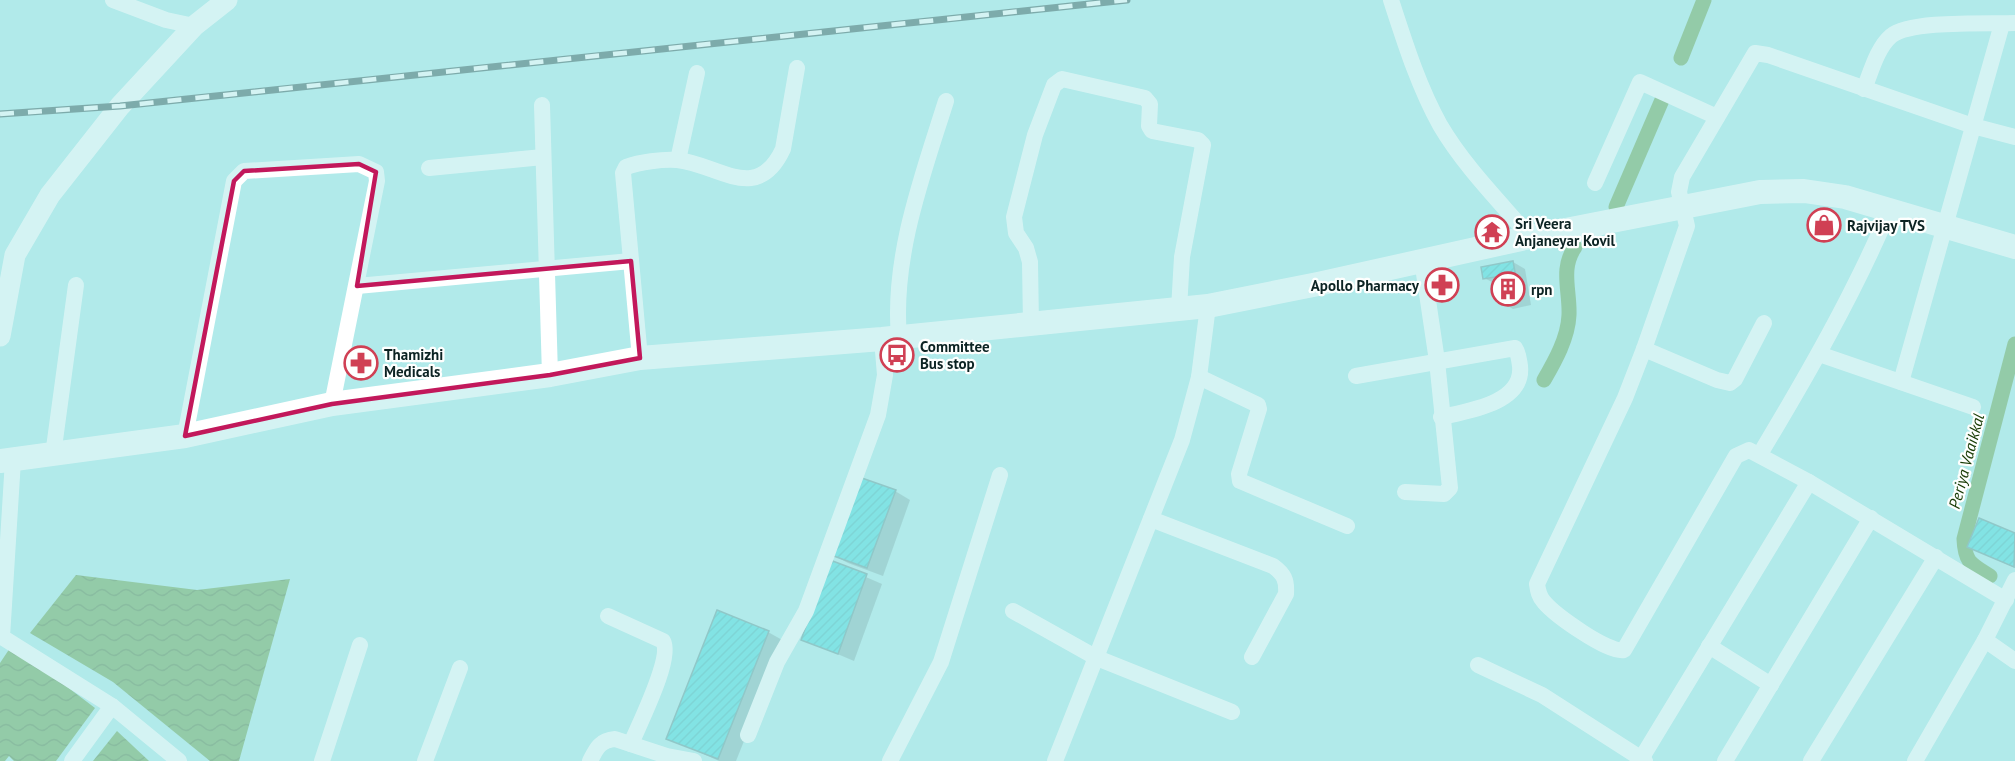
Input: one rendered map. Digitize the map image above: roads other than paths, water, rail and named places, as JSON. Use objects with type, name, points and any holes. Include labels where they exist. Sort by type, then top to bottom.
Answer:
[{"type":"highway","points":[[7,460],[53,456],[185,436],[332,404],[550,375],[640,358],[890,338],[1208,306],[1530,237],[1760,192],[1804,191],[1845,197],[1890,208],[2015,247]]},
{"type":"main road","points":[[0,336],[8,253],[120,106],[194,26],[227,0]]},
{"type":"street","points":[[113,0],[166,20],[194,26]]},
{"type":"street","points":[[1391,0],[1413,69],[1441,126],[1475,175],[1530,237]]},
{"type":"street","points":[[1864,89],[1881,48],[1898,31],[1915,26],[2008,23],[1973,126],[1901,382]]},
{"type":"street","points":[[2006,600],[1871,518],[1760,454],[1749,450],[1737,456],[1624,650],[1616,650],[1581,631],[1544,602],[1537,584],[1625,398],[1644,349],[1687,226],[1679,192],[1682,177],[1749,60],[1761,52],[1973,126],[2015,136]]},
{"type":"street","points":[[640,358],[623,173],[626,167],[634,164],[678,160],[740,178],[755,178],[762,175],[780,157],[783,149],[797,68]]},
{"type":"street","points":[[678,160],[697,73]]},
{"type":"street","points":[[1031,325],[1030,262],[1026,248],[1016,233],[1014,217],[1035,135],[1054,85],[1062,80],[1144,99],[1150,104],[1149,126],[1152,131],[1198,140],[1203,145],[1182,257],[1179,309]]},
{"type":"street","points":[[1595,183],[1640,82],[1717,117]]},
{"type":"street","points":[[748,735],[777,662],[807,611],[875,424],[883,395],[890,338],[910,225],[946,101]]},
{"type":"street","points":[[542,105],[550,375]]},
{"type":"street","points":[[429,168],[543,157]]},
{"type":"street","points":[[185,436],[234,181],[244,171],[359,164],[376,172],[377,181],[332,404]]},
{"type":"street","points":[[1760,454],[1819,354],[1867,263],[1890,208]]},
{"type":"street","points":[[1405,492],[1444,494],[1449,490],[1437,360],[1422,260]]},
{"type":"street","points":[[357,286],[545,267],[631,261]]},
{"type":"street","points":[[53,456],[76,285]]},
{"type":"street","points":[[1055,761],[1182,440],[1199,377],[1208,306]]},
{"type":"street","points":[[1644,349],[1717,380],[1730,382],[1735,379],[1764,323]]},
{"type":"street","points":[[1356,376],[1511,347],[1518,352],[1521,375],[1518,384],[1500,398],[1478,408],[1441,417]]},
{"type":"street","points":[[1819,354],[1973,407]]},
{"type":"street","points":[[1199,377],[1258,405],[1259,409],[1239,474],[1240,481],[1347,526]]},
{"type":"street","points":[[7,460],[1,638],[112,705],[179,761]]},
{"type":"street","points":[[890,761],[941,662],[1000,475]]},
{"type":"street","points":[[1478,665],[1542,695],[1643,760],[1809,482]]},
{"type":"street","points":[[1725,761],[1871,518]]},
{"type":"street","points":[[1151,519],[1273,567],[1282,573],[1287,582],[1286,594],[1252,657]]},
{"type":"street","points":[[1811,761],[1936,557]]},
{"type":"street","points":[[1915,761],[1985,640],[2015,580]]},
{"type":"street","points":[[1013,611],[1097,658],[1232,712]]},
{"type":"street","points":[[608,616],[657,638],[666,646],[664,663],[631,744]]},
{"type":"street","points":[[1985,640],[2015,661]]},
{"type":"street","points":[[322,761],[360,645]]},
{"type":"street","points":[[1709,646],[1771,685]]},
{"type":"street","points":[[424,761],[460,668]]},
{"type":"street","points":[[72,761],[112,705]]},
{"type":"street","points":[[590,761],[599,745],[606,739],[631,744],[657,757],[694,761]]},
{"type":"water","points":[[76,575],[197,590],[290,579],[239,761],[210,761],[113,682],[30,633]]},
{"type":"water","points":[[12,645],[95,708],[56,761],[14,761],[9,756],[5,761],[0,761],[0,663]]},
{"type":"water","points":[[117,731],[149,761],[93,761]]},
{"type":"waterway","points":[[1681,58],[1704,0]]},
{"type":"waterway","points":[[1616,207],[1662,100]]},
{"type":"waterway","points":[[1544,380],[1564,341],[1568,324],[1567,272],[1570,255],[1575,247]]},
{"type":"waterway","name":"Periya Vaaikkal","points":[[1990,576],[1970,562],[1964,539],[2015,344]]},
{"type":"railway","points":[[0,114],[120,106],[1127,0]]},
{"type":"place","name":"Rajvijay TVS","points":[[1824,225]]},
{"type":"place","name":"Sri Veera Anjaneyar Kovil","points":[[1492,232]]},
{"type":"place","name":"Apollo Pharmacy","points":[[1442,285]]},
{"type":"place","name":"rpn","points":[[1508,289]]},
{"type":"place","name":"Committee Bus stop","points":[[897,355]]},
{"type":"place","name":"Thamizhi Medicals","points":[[361,363]]}]
